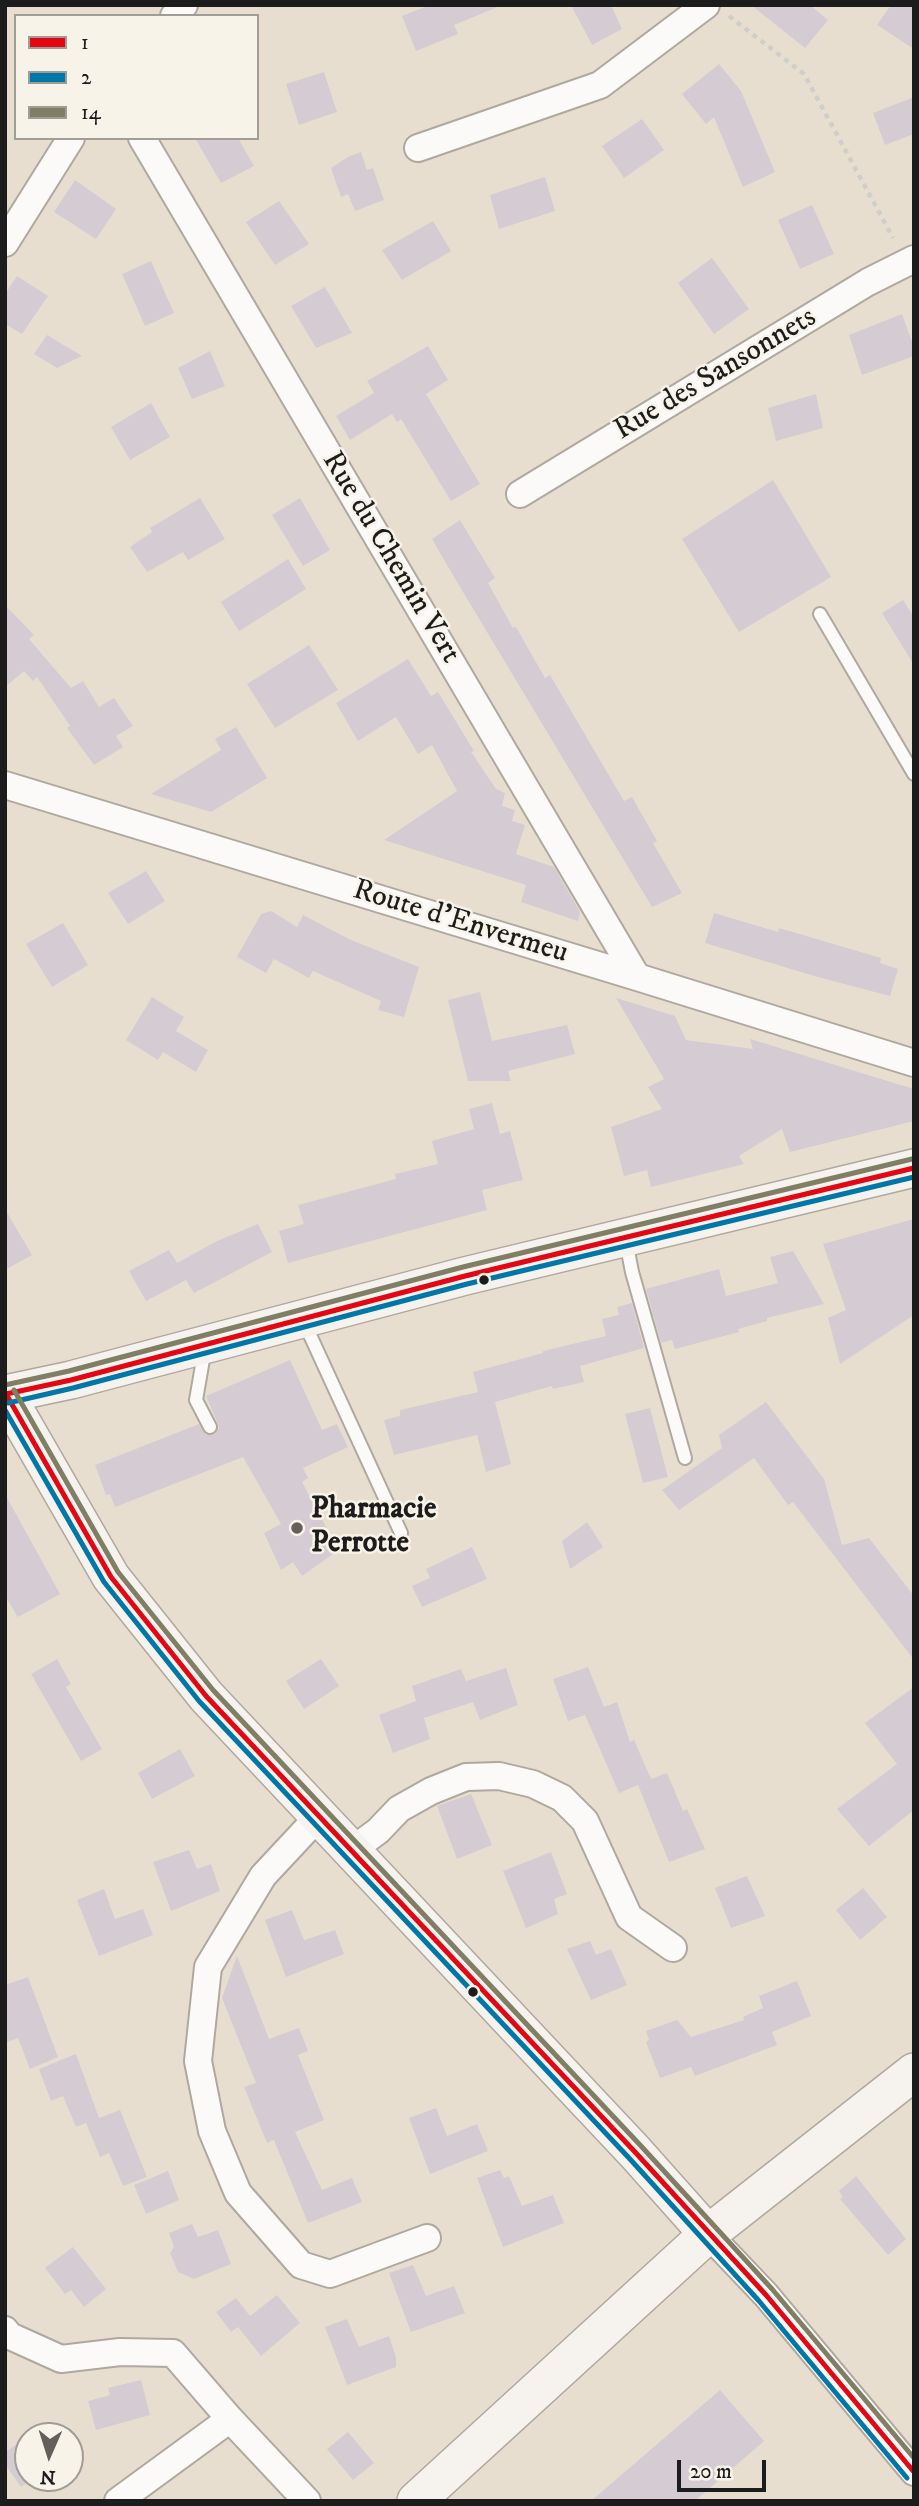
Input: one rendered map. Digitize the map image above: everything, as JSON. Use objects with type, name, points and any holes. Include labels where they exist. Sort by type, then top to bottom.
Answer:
[{"type":"street","points":[[418,148],[600,85],[715,9]]},
{"type":"street","points":[[5,243],[70,140]]},
{"type":"street","name":"Rue du Chemin Vert","points":[[143,140],[637,977]]},
{"type":"street","name":"Rue des Sansonnets","points":[[520,494],[868,282],[910,261]]},
{"type":"street","name":"Route d'Envermeu","points":[[5,785],[914,1063]]},
{"type":"street","points":[[914,1168],[302,1319],[71,1380],[5,1394],[111,1577],[206,1696],[635,2152],[765,2295],[914,2472]]},
{"type":"street","points":[[352,1850],[377,1831],[399,1809],[431,1791],[466,1777],[499,1776],[533,1784],[562,1798],[585,1821],[629,1917],[673,1948]]},
{"type":"street","points":[[319,1816],[262,1876],[208,1967],[198,2061],[212,2131],[238,2193],[301,2265],[330,2274],[427,2238]]},
{"type":"street","points":[[416,2501],[708,2234],[914,2072]]},
{"type":"street","points":[[5,2330],[10,2336],[61,2360],[120,2352],[173,2353],[307,2501]]},
{"type":"street","points":[[118,2501],[230,2418]]},
{"type":"lane","points":[[820,614],[914,774]]},
{"type":"lane","points":[[625,1238],[632,1272],[685,1458]]},
{"type":"lane","points":[[302,1319],[401,1534]]},
{"type":"lane","points":[[206,1344],[196,1400],[210,1427]]},
{"type":"path","points":[[715,9],[804,74],[910,261]]},
{"type":"building","points":[[430,5],[500,6],[454,25],[458,34],[416,51],[402,16]]},
{"type":"building","points":[[571,5],[611,5],[622,29],[592,45]]},
{"type":"building","points":[[751,5],[810,5],[828,20],[805,48]]},
{"type":"building","points":[[891,5],[914,5],[914,49],[877,25]]},
{"type":"building","points":[[719,64],[741,91],[775,172],[743,187],[714,117],[706,124],[682,94]]},
{"type":"building","points":[[324,72],[337,112],[299,125],[286,84]]},
{"type":"building","points":[[914,97],[914,134],[885,145],[873,113]]},
{"type":"building","points":[[642,119],[664,150],[624,178],[602,146]]},
{"type":"building","points":[[196,140],[239,140],[254,166],[221,183]]},
{"type":"building","points":[[361,152],[367,170],[373,168],[384,200],[355,211],[348,194],[341,197],[331,168]]},
{"type":"building","points":[[545,177],[555,211],[499,229],[490,195]]},
{"type":"building","points":[[75,180],[116,209],[96,239],[54,212]]},
{"type":"building","points":[[279,201],[309,244],[275,265],[246,222]]},
{"type":"building","points":[[812,205],[834,254],[800,269],[778,220]]},
{"type":"building","points":[[433,221],[451,251],[402,280],[382,250]]},
{"type":"building","points":[[712,258],[749,309],[714,334],[678,283]]},
{"type":"building","points":[[151,261],[174,313],[145,326],[122,274]]},
{"type":"building","points":[[17,276],[48,296],[22,334],[5,324],[5,294]]},
{"type":"building","points":[[325,287],[352,333],[316,348],[291,306]]},
{"type":"building","points":[[902,314],[914,347],[914,356],[862,375],[849,335]]},
{"type":"building","points":[[47,335],[82,356],[57,368],[34,354]]},
{"type":"building","points":[[428,346],[448,380],[426,394],[480,484],[451,501],[401,419],[397,422],[392,414],[350,440],[336,416],[374,393],[367,381]]},
{"type":"building","points":[[210,351],[225,386],[192,399],[178,368]]},
{"type":"building","points":[[816,394],[823,428],[776,441],[768,408]]},
{"type":"building","points":[[151,403],[170,437],[130,460],[111,427]]},
{"type":"building","points":[[773,480],[831,577],[739,632],[682,539]]},
{"type":"building","points":[[200,498],[225,539],[188,560],[183,552],[147,572],[130,547],[152,532],[150,528]]},
{"type":"building","points":[[300,498],[330,550],[303,566],[272,515]]},
{"type":"building","points":[[460,520],[495,578],[488,583],[513,628],[516,627],[545,678],[550,675],[624,801],[632,797],[657,841],[653,843],[682,893],[652,907],[454,577],[432,539]]},
{"type":"building","points":[[288,559],[306,589],[239,631],[221,602]]},
{"type":"building","points":[[903,600],[914,617],[914,665],[882,613]]},
{"type":"building","points":[[5,605],[34,635],[29,639],[71,688],[83,681],[99,707],[114,698],[133,726],[116,736],[123,747],[94,765],[67,728],[70,726],[37,677],[33,681],[24,671],[5,687]]},
{"type":"building","points":[[309,645],[338,690],[275,728],[247,684]]},
{"type":"building","points":[[408,659],[431,696],[438,692],[474,751],[471,752],[496,789],[505,793],[502,806],[515,810],[512,821],[525,825],[516,854],[554,867],[580,912],[578,921],[521,902],[526,885],[384,840],[457,791],[432,745],[418,754],[396,717],[358,741],[336,703]]},
{"type":"building","points":[[236,727],[267,778],[211,812],[151,794],[221,750],[215,739]]},
{"type":"building","points":[[146,871],[165,901],[128,924],[108,893]]},
{"type":"building","points":[[271,911],[297,927],[303,915],[351,940],[419,967],[404,1017],[378,1010],[381,1001],[313,971],[309,978],[274,959],[266,973],[237,957],[261,914]]},
{"type":"building","points":[[714,913],[778,932],[779,928],[881,958],[880,963],[898,969],[890,996],[705,943]]},
{"type":"building","points":[[63,923],[88,965],[52,987],[26,944]]},
{"type":"building","points":[[480,992],[492,1041],[567,1025],[575,1054],[508,1071],[511,1081],[468,1081],[448,1000]]},
{"type":"building","points":[[152,997],[184,1017],[176,1031],[208,1050],[196,1072],[163,1052],[158,1060],[126,1040]]},
{"type":"building","points":[[616,998],[675,1016],[686,1040],[753,1049],[750,1039],[914,1089],[914,1121],[790,1152],[782,1129],[739,1156],[744,1164],[651,1187],[647,1170],[624,1176],[611,1127],[662,1109],[648,1087],[664,1079]]},
{"type":"building","points":[[492,1103],[500,1134],[510,1131],[523,1180],[482,1190],[487,1210],[288,1263],[279,1231],[304,1224],[298,1205],[396,1179],[395,1174],[438,1164],[432,1141],[474,1129],[469,1109]]},
{"type":"building","points":[[5,1209],[32,1255],[5,1270]]},
{"type":"building","points":[[914,1219],[914,1315],[840,1364],[828,1318],[846,1310],[823,1244]]},
{"type":"building","points":[[258,1224],[272,1252],[194,1293],[186,1280],[146,1301],[129,1271],[169,1250],[177,1263],[217,1241]]},
{"type":"building","points":[[793,1251],[824,1304],[767,1318],[767,1321],[738,1329],[739,1332],[675,1349],[672,1340],[661,1343],[646,1289],[719,1269],[726,1296],[778,1283],[770,1257]]},
{"type":"building","points":[[632,1303],[644,1348],[580,1366],[584,1382],[553,1389],[552,1386],[495,1402],[511,1464],[486,1472],[477,1435],[394,1455],[384,1420],[400,1416],[400,1410],[478,1392],[473,1372],[606,1336],[602,1319],[619,1315],[617,1307]]},
{"type":"building","points":[[290,1360],[322,1430],[337,1424],[348,1447],[303,1468],[308,1478],[302,1482],[331,1536],[324,1541],[333,1554],[302,1576],[293,1562],[281,1570],[264,1533],[281,1524],[243,1457],[115,1507],[110,1494],[106,1495],[95,1465],[199,1424],[206,1435],[215,1434],[219,1428],[206,1396]]},
{"type":"building","points":[[766,1402],[824,1479],[842,1545],[869,1538],[914,1596],[914,1660],[793,1502],[788,1505],[754,1458],[679,1510],[662,1490],[722,1448],[719,1435]]},
{"type":"building","points":[[650,1408],[668,1477],[643,1483],[625,1414]]},
{"type":"building","points":[[5,1494],[60,1594],[18,1617],[5,1596]]},
{"type":"building","points":[[587,1522],[603,1547],[570,1569],[562,1541]]},
{"type":"building","points":[[472,1547],[487,1579],[422,1607],[412,1586],[430,1578],[426,1569]]},
{"type":"building","points":[[57,1659],[71,1684],[66,1687],[102,1749],[81,1761],[31,1674]]},
{"type":"building","points":[[321,1659],[339,1686],[304,1709],[286,1681]]},
{"type":"building","points":[[588,1667],[604,1707],[617,1702],[630,1742],[634,1740],[651,1779],[667,1773],[683,1811],[687,1809],[705,1849],[669,1862],[638,1785],[619,1793],[585,1715],[568,1721],[553,1679]]},
{"type":"building","points":[[506,1668],[518,1705],[480,1720],[473,1702],[424,1718],[430,1739],[393,1753],[379,1715],[416,1701],[412,1686],[461,1669],[466,1681]]},
{"type":"building","points":[[914,1687],[914,1810],[869,1846],[837,1809],[897,1764],[865,1723]]},
{"type":"building","points":[[180,1749],[195,1776],[152,1799],[138,1773]]},
{"type":"building","points":[[471,1794],[492,1845],[457,1859],[437,1806]]},
{"type":"building","points":[[189,1850],[197,1869],[211,1864],[220,1891],[171,1911],[153,1862]]},
{"type":"building","points":[[551,1852],[567,1894],[554,1899],[558,1914],[526,1928],[503,1871]]},
{"type":"building","points":[[747,1876],[765,1916],[731,1928],[715,1888]]},
{"type":"building","points":[[863,1888],[887,1917],[860,1940],[836,1910]]},
{"type":"building","points":[[104,1889],[115,1919],[143,1909],[153,1935],[99,1956],[77,1900]]},
{"type":"building","points":[[292,1910],[304,1940],[335,1930],[344,1954],[286,1977],[265,1920]]},
{"type":"building","points":[[590,1941],[596,1955],[611,1949],[627,1985],[591,2000],[567,1949]]},
{"type":"building","points":[[237,1956],[269,2039],[299,2028],[308,2051],[298,2055],[324,2120],[295,2132],[322,2190],[352,2178],[362,2202],[308,2223],[274,2140],[267,2143],[244,2087],[256,2083],[222,1998]]},
{"type":"building","points":[[28,1977],[58,2057],[30,2069],[18,2038],[5,2043],[5,1985]]},
{"type":"building","points":[[797,1981],[811,2016],[772,2032],[777,2045],[695,2076],[691,2067],[660,2078],[646,2042],[649,2040],[646,2031],[677,2020],[691,2037],[744,2020],[743,2017],[763,2008],[759,1996]]},
{"type":"building","points":[[76,2054],[99,2118],[76,2127],[63,2096],[51,2101],[39,2069]]},
{"type":"building","points":[[436,2108],[447,2136],[477,2124],[488,2151],[430,2174],[409,2118]]},
{"type":"building","points":[[120,2110],[147,2177],[123,2186],[109,2153],[100,2157],[86,2123]]},
{"type":"building","points":[[500,2170],[504,2178],[509,2176],[522,2206],[553,2195],[564,2223],[503,2247],[477,2178]]},
{"type":"building","points":[[168,2171],[179,2200],[146,2214],[134,2185]]},
{"type":"building","points":[[856,2176],[906,2239],[888,2255],[840,2199],[843,2197],[839,2191]]},
{"type":"building","points":[[192,2224],[198,2237],[218,2230],[231,2264],[194,2279],[178,2272],[170,2253],[174,2247],[169,2233]]},
{"type":"building","points":[[73,2247],[106,2289],[84,2307],[71,2290],[65,2294],[45,2268]]},
{"type":"building","points":[[413,2265],[426,2296],[454,2286],[465,2313],[411,2332],[389,2273]]},
{"type":"building","points":[[277,2295],[300,2323],[261,2356],[238,2327],[231,2332],[216,2312],[236,2298],[250,2316]]},
{"type":"building","points":[[347,2319],[359,2347],[389,2336],[396,2357],[396,2367],[347,2385],[325,2327]]},
{"type":"building","points":[[141,2380],[150,2415],[96,2430],[88,2401],[110,2395],[108,2388]]},
{"type":"building","points":[[720,2390],[764,2441],[695,2501],[591,2501]]},
{"type":"building","points":[[348,2432],[374,2463],[353,2480],[327,2449]]},
{"type":"building","points":[[14,2446],[14,2477],[5,2464],[5,2452]]},
{"type":"transit line","name":"14","points":[[5,1385],[69,1371],[463,1267],[912,1159]]},
{"type":"transit line","name":"1","points":[[6,1394],[71,1380],[465,1276],[914,1168]]},
{"type":"transit line","name":"2","points":[[8,1403],[467,1284],[914,1177]]},
{"type":"transit line","name":"14","points":[[14,1390],[118,1572],[213,1690],[772,2289],[914,2458]]},
{"type":"transit line","name":"1","points":[[6,1394],[111,1577],[206,1696],[766,2295],[914,2472]]},
{"type":"transit line","name":"2","points":[[5,1410],[104,1582],[199,1701],[629,2158],[759,2301],[907,2478]]},
{"type":"place","name":"Pharmacie Perrotte","points":[[297,1528]]}]
